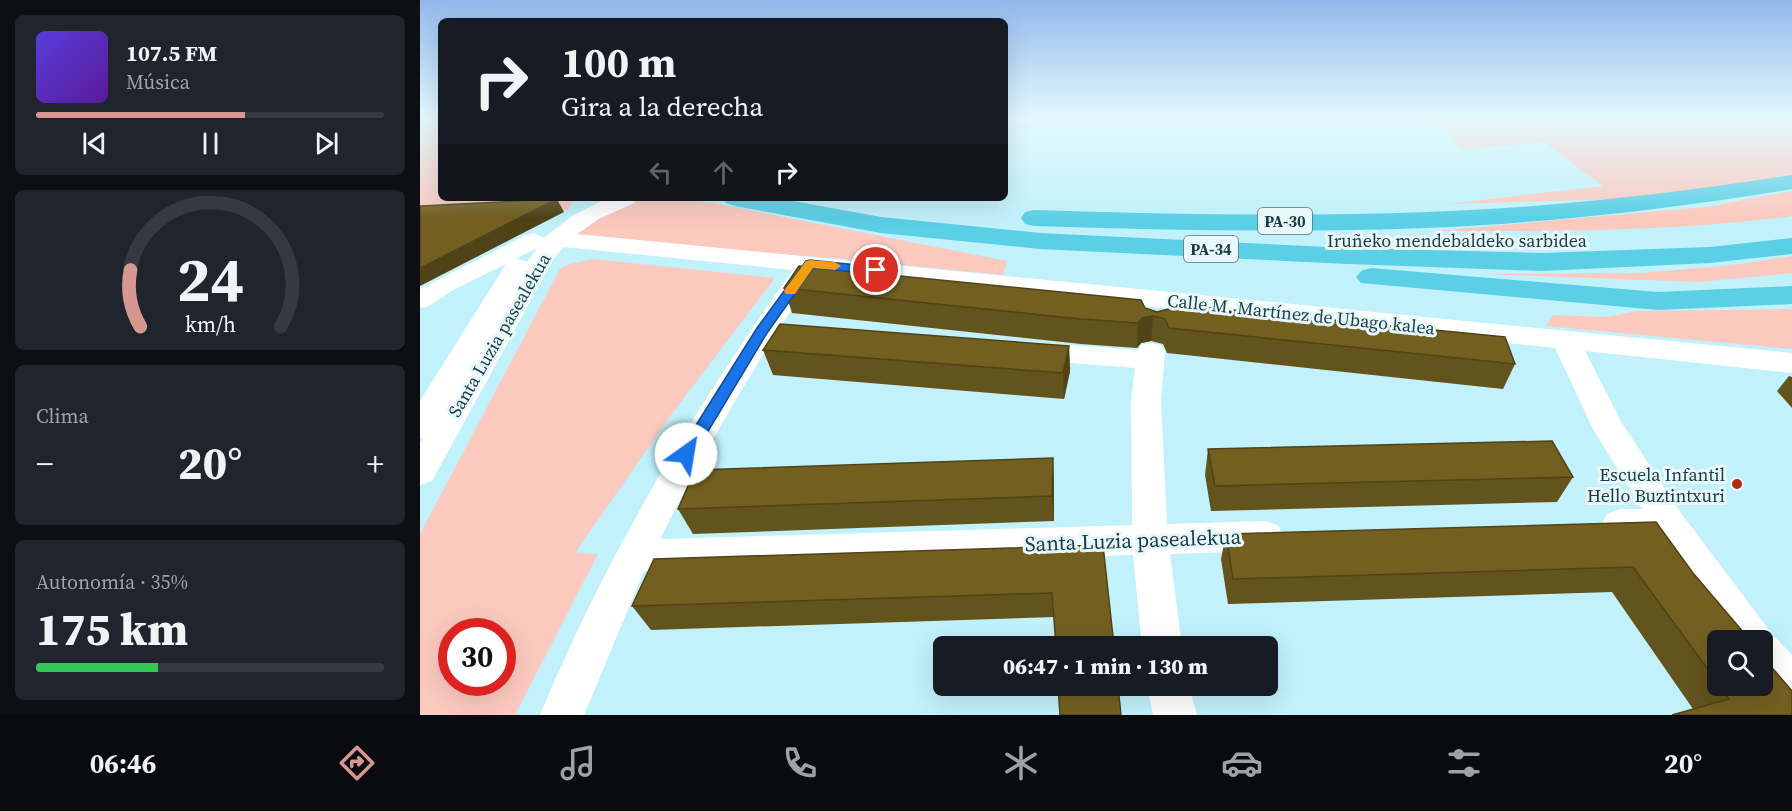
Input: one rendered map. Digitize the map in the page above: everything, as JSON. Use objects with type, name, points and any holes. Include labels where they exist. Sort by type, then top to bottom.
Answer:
[{"type":"highway","points":[[1698,197],[1792,170]]},
{"type":"highway","name":"PA-30","points":[[771,201],[1047,219],[1161,222],[1425,220],[1543,213],[1698,197],[1792,182]]},
{"type":"highway","name":"PA-30","points":[[866,209],[926,238],[1018,249],[1658,301],[1792,295]]},
{"type":"highway","name":"Iruñeko mendebaldeko sarbidea","points":[[866,209],[1057,227],[1375,241],[1526,243],[1690,237],[1792,226]]},
{"type":"highway","name":"Iruñeko mendebaldeko sarbidea","points":[[866,209],[1040,241],[1348,256],[1542,262],[1710,255],[1792,246]]},
{"type":"highway","name":"PA-30","points":[[1455,284],[1723,294],[1792,288]]},
{"type":"street","name":"Santa Luzia pasealekua","points":[[420,427],[506,281],[585,201]]},
{"type":"street","name":"Santa Luzia pasealekua","points":[[545,240],[597,210],[619,201]]},
{"type":"street","name":"Santa Luzia pasealekua","points":[[420,471],[543,256],[545,240]]},
{"type":"street","name":"Calle M. Martínez de Ubago kalea","points":[[545,240],[810,264],[1792,363]]},
{"type":"street","points":[[420,300],[444,285],[545,240]]},
{"type":"street","points":[[562,715],[633,556],[686,454],[776,332],[810,264]]},
{"type":"street","points":[[1159,299],[1146,400],[1150,539],[1161,636]]},
{"type":"street","points":[[1565,340],[1609,429],[1669,523],[1747,630]]},
{"type":"street","points":[[999,349],[1152,346]]},
{"type":"street","points":[[1587,525],[1669,523]]},
{"type":"street","name":"Santa Luzia pasealekua","points":[[633,556],[1293,535]]},
{"type":"street","points":[[1773,664],[1792,686]]},
{"type":"street","points":[[1170,696],[1174,715]]},
{"type":"shaded area","points":[[420,151],[438,151],[438,201],[572,201],[568,210],[420,212]]},
{"type":"shaded area","points":[[1557,151],[1792,151],[1792,180],[1698,197],[1447,204],[1603,186]]},
{"type":"shaded area","points":[[1792,191],[1792,216],[1748,221],[1614,230],[1435,231],[1706,207]]},
{"type":"shaded area","points":[[621,201],[699,201],[1007,261],[1003,275],[834,258],[555,239]]},
{"type":"shaded area","points":[[1792,256],[1792,273],[1699,282],[1480,274],[1639,273],[1734,265]]},
{"type":"shaded area","points":[[592,259],[775,278],[671,415],[575,553],[598,554],[515,715],[420,715],[420,534],[560,269],[566,265]]},
{"type":"shaded area","points":[[1792,309],[1792,349],[1546,326],[1553,315],[1606,317],[1638,311]]},
{"type":"building","points":[[518,201],[553,201],[420,268],[420,206]]},
{"type":"building","points":[[799,266],[1141,300],[1145,308],[1157,312],[1168,309],[1173,304],[1505,337],[1515,364],[1169,328],[1165,319],[1153,316],[1142,318],[1138,323],[1081,319],[784,288]]},
{"type":"building","points":[[780,324],[1069,346],[1063,373],[763,350]]},
{"type":"building","points":[[1552,441],[1573,477],[1215,486],[1208,449]]},
{"type":"building","points":[[1053,458],[1052,496],[678,509],[695,470]]},
{"type":"building","points":[[1656,522],[1693,573],[1741,630],[1707,630],[1707,668],[1633,567],[1233,579],[1226,534]]},
{"type":"building","points":[[1103,545],[1113,636],[1055,636],[1052,593],[632,606],[654,559]]},
{"type":"building","points":[[1773,669],[1792,691],[1792,715],[1672,715],[1729,699],[1727,696],[1773,696]]},
{"type":"building","points":[[1059,696],[1119,696],[1121,715],[1060,715]]},
{"type":"slow traffic","points":[[790,291],[810,264],[835,266]]},
{"type":"place","name":"Escuela Infantil Hello Buztintxuri","points":[[1737,484]]},
{"type":"route","points":[[686,454],[762,331],[810,264],[876,270]]}]
